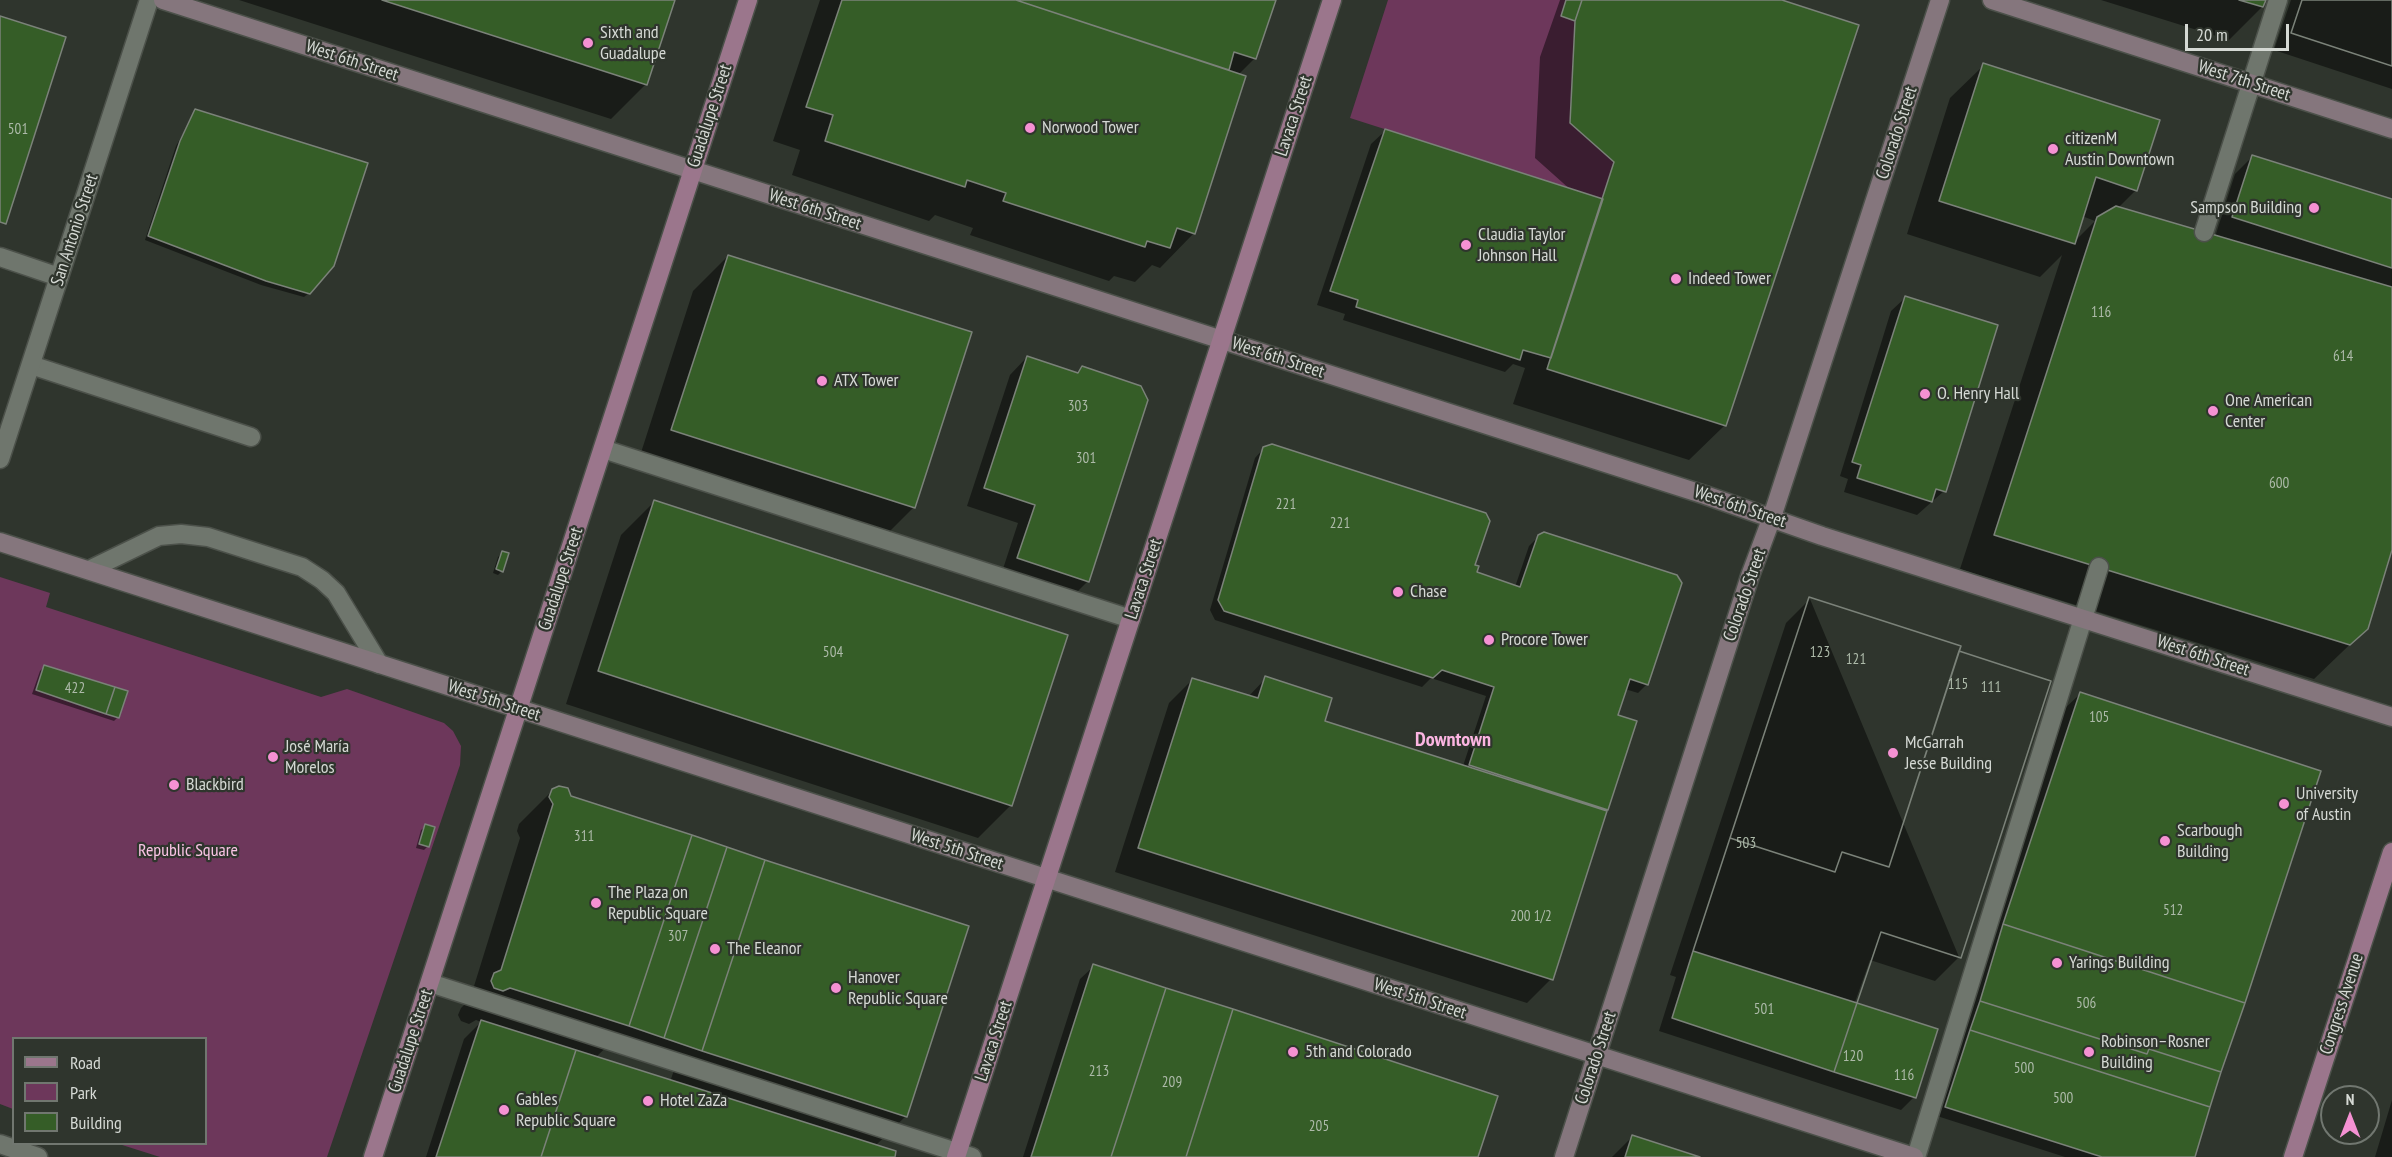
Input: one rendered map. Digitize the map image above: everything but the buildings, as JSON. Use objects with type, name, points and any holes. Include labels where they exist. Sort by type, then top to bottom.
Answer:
[{"type":"main road","name":"West 6th Street","points":[[163,0],[1822,536],[2392,717]]},
{"type":"main road","name":"Guadalupe Street","points":[[373,1157],[748,0]]},
{"type":"main road","name":"Lavaca Street","points":[[962,1155],[1047,878],[1332,0]]},
{"type":"main road","name":"Colorado Street","points":[[1564,1157],[1750,576],[1772,518],[1940,0]]},
{"type":"main road","name":"West 7th Street","points":[[1992,0],[2392,129]]},
{"type":"main road","name":"West 5th Street","points":[[0,542],[1915,1157]]},
{"type":"main road","name":"Congress Avenue","points":[[2293,1157],[2392,852]]},
{"type":"street","name":"San Antonio Street","points":[[0,459],[149,0]]},
{"type":"street","points":[[2204,232],[2278,0]]},
{"type":"street","points":[[0,257],[59,277]]},
{"type":"street","points":[[31,365],[251,437]]},
{"type":"street","points":[[603,449],[1131,619]]},
{"type":"street","points":[[89,570],[159,536],[181,534],[208,537],[281,560],[302,567],[322,580],[336,593],[379,664]]},
{"type":"street","points":[[1915,1157],[2099,567]]},
{"type":"street","points":[[430,983],[962,1155]]},
{"type":"street","points":[[0,1144],[38,1157]]},
{"type":"green space","points":[[1388,0],[1582,0],[1575,21],[1570,123],[1614,162],[1603,199],[1350,118]]},
{"type":"green space","name":"Republic Square","points":[[0,577],[50,593],[46,607],[321,697],[347,689],[444,723],[453,731],[461,746],[460,765],[327,1157],[160,1157],[122,1145],[207,1145],[207,1037],[12,1037],[12,1109],[0,1104]]},
{"type":"place","name":"Sixth and Guadalupe","points":[[588,43]]},
{"type":"place","name":"Norwood Tower","points":[[1030,128]]},
{"type":"place","name":"citizenM Austin Downtown","points":[[2053,149]]},
{"type":"place","name":"Sampson Building","points":[[2314,208]]},
{"type":"place","name":"Claudia Taylor Johnson Hall","points":[[1466,245]]},
{"type":"place","name":"Indeed Tower","points":[[1676,279]]},
{"type":"place","name":"ATX Tower","points":[[822,381]]},
{"type":"place","name":"O. Henry Hall","points":[[1925,394]]},
{"type":"place","name":"One American Center","points":[[2213,411]]},
{"type":"place","name":"Chase","points":[[1398,592]]},
{"type":"place","name":"Procore Tower","points":[[1489,640]]},
{"type":"place","name":"McGarrah Jesse Building","points":[[1893,753]]},
{"type":"place","name":"José María Morelos","points":[[273,757]]},
{"type":"place","name":"Blackbird","points":[[174,785]]},
{"type":"place","name":"University of Austin","points":[[2284,804]]},
{"type":"place","name":"Scarbough Building","points":[[2165,841]]},
{"type":"place","name":"The Plaza on Republic Square","points":[[596,903]]},
{"type":"place","name":"The Eleanor","points":[[715,949]]},
{"type":"place","name":"Yarings Building","points":[[2057,963]]},
{"type":"place","name":"Hanover Republic Square","points":[[836,988]]},
{"type":"place","name":"5th and Colorado","points":[[1293,1052]]},
{"type":"place","name":"Robinson–Rosner Building","points":[[2089,1052]]},
{"type":"place","name":"Hotel ZaZa","points":[[648,1101]]},
{"type":"place","name":"Gables Republic Square","points":[[504,1110]]},
{"type":"district","name":"Downtown","points":[[1453,740]]}]
